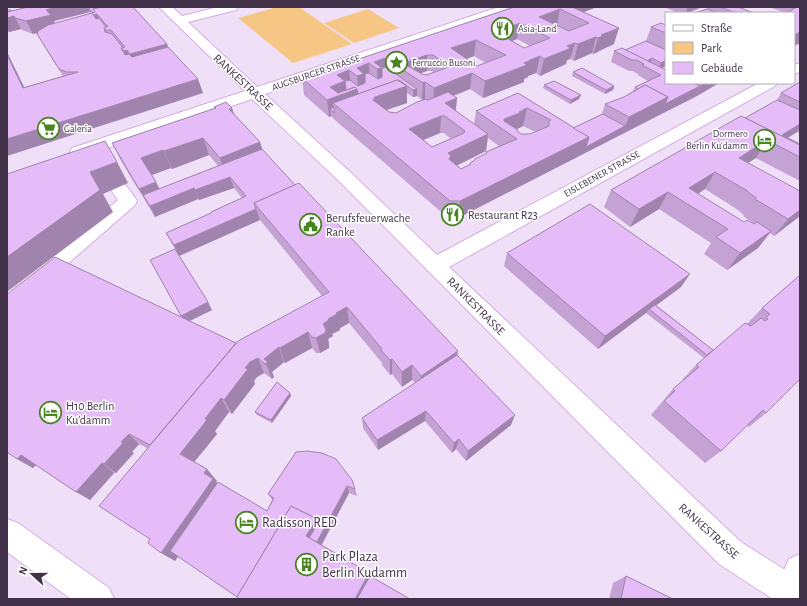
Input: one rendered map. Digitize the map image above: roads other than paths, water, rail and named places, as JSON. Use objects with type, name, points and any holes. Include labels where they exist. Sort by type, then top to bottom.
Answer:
[{"type":"street","name":"RANKESTRASSE","points":[[165,7],[254,93],[344,176],[567,396],[730,553],[798,589]]},
{"type":"street","points":[[180,21],[232,7]]},
{"type":"street","name":"AUGSBURGER STRASSE","points":[[64,157],[97,154],[254,93],[511,7]]},
{"type":"street","name":"EISLEBENER STRASSE","points":[[435,265],[768,84]]},
{"type":"street","points":[[7,301],[56,263],[128,201],[118,187]]},
{"type":"street","points":[[7,534],[98,599]]},
{"type":"place","name":"Asia-Land","points":[[502,29]]},
{"type":"place","name":"Ferruccio Busoni","points":[[397,63]]},
{"type":"place","name":"Galeria","points":[[49,129]]},
{"type":"place","name":"Dormero Berlin Ku'damm","points":[[764,140]]},
{"type":"place","name":"Restaurant R23","points":[[453,215]]},
{"type":"place","name":"Berufsfeuerwache Ranke","points":[[311,225]]},
{"type":"place","name":"H10 Berlin Ku'damm","points":[[50,413]]},
{"type":"place","name":"Radisson RED","points":[[247,523]]},
{"type":"place","name":"Park Plaza Berlin Kudamm","points":[[307,565]]}]
